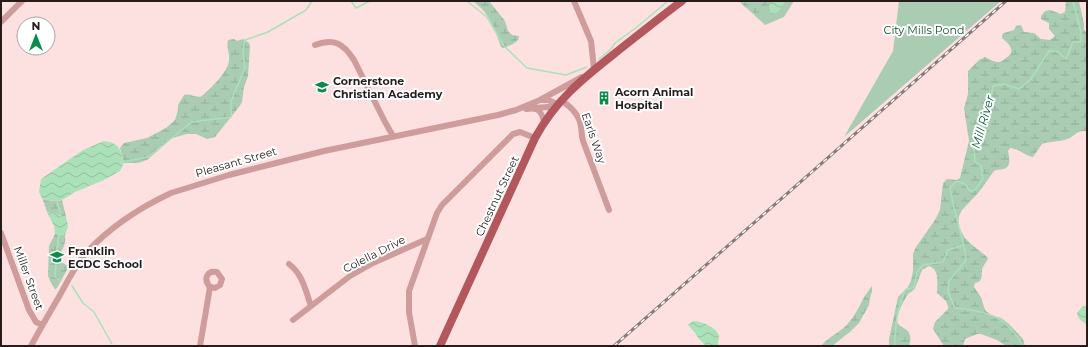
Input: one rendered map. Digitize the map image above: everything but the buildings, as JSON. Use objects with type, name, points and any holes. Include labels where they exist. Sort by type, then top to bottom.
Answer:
[{"type":"main road","points":[[594,69],[682,1]]},
{"type":"main road","name":"Chestnut Street","points":[[440,346],[544,121],[557,104],[594,69]]},
{"type":"street","points":[[1,22],[22,1]]},
{"type":"street","points":[[574,1],[591,41],[594,69]]},
{"type":"street","points":[[315,45],[324,42],[338,43],[349,51],[384,122],[393,136]]},
{"type":"street","name":"Pleasant Street","points":[[31,346],[71,274],[86,254],[113,228],[127,217],[155,200],[171,193],[279,161],[516,110],[540,100],[585,76]]},
{"type":"street","points":[[540,100],[548,100],[557,104]]},
{"type":"street","name":"Pleasant Street","points":[[516,110],[557,104]]},
{"type":"street","name":"Earls Way","points":[[557,104],[576,114],[578,117],[581,135],[609,210]]},
{"type":"street","points":[[532,108],[536,108],[541,112],[544,121]]},
{"type":"street","points":[[415,346],[410,312],[410,291],[437,213],[442,205],[513,134],[520,132],[535,138]]},
{"type":"street","name":"Miller Street","points":[[1,233],[29,310],[36,322],[42,325]]},
{"type":"street","name":"Colella Drive","points":[[293,320],[350,276],[373,263],[427,239]]},
{"type":"street","points":[[289,264],[300,276],[312,306]]},
{"type":"street","points":[[200,346],[210,287]]},
{"type":"green space","points":[[473,1],[489,1],[505,21],[508,31],[512,35],[519,36],[518,40],[514,44],[504,48],[501,47],[494,27],[484,11]]},
{"type":"green space","points":[[739,1],[794,1],[784,17],[765,25]]},
{"type":"green space","points":[[739,1],[773,1],[770,3],[769,9],[771,14],[759,16],[746,8]]},
{"type":"green space","name":"City Mills Pond","points":[[899,1],[1001,1],[844,137],[893,51]]},
{"type":"green space","points":[[1066,1],[1079,1],[1084,30],[1087,33],[1087,131],[1078,132],[1070,138],[1064,140],[1042,144],[1033,157],[1016,149],[1010,148],[1008,151],[1009,164],[1007,168],[994,171],[979,192],[962,210],[959,216],[958,227],[965,238],[988,258],[982,270],[981,279],[975,283],[974,287],[981,297],[985,310],[991,315],[1001,318],[1009,324],[1023,339],[1025,346],[1006,346],[997,340],[977,334],[965,339],[963,346],[944,346],[933,329],[935,322],[948,309],[948,306],[946,301],[937,293],[935,270],[929,266],[922,270],[915,288],[906,296],[897,318],[899,325],[910,334],[909,346],[889,346],[889,339],[898,297],[908,287],[911,281],[913,271],[913,254],[916,247],[935,220],[940,210],[943,183],[947,179],[957,180],[960,178],[969,141],[964,108],[968,94],[968,71],[979,60],[985,57],[998,62],[1002,61],[1009,55],[1011,53],[1011,48],[1002,38],[1002,35],[1014,30],[1016,26],[1021,25],[1024,32],[1034,33],[1041,39],[1050,40],[1055,36],[1049,29],[1049,23],[1041,19],[1041,16],[1045,11],[1050,10],[1061,14],[1065,12]]},
{"type":"green space","points":[[234,39],[237,41],[243,39],[249,43],[248,76],[244,87],[242,102],[215,137],[207,139],[196,134],[187,134],[172,138],[147,160],[138,163],[124,163],[120,148],[124,143],[147,138],[166,128],[175,120],[178,105],[184,95],[200,97],[218,80],[228,66],[228,40]]},
{"type":"green space","points":[[43,200],[62,200],[66,217],[47,212]]},
{"type":"green space","points":[[55,234],[65,235],[64,245],[59,254],[58,260],[68,266],[68,268],[55,289],[48,276],[49,246]]},
{"type":"green space","points":[[872,286],[869,305],[859,323],[832,346],[821,346],[847,325]]},
{"type":"water","points":[[773,1],[786,1],[778,12],[771,14],[769,5]]},
{"type":"water","points":[[104,141],[113,143],[120,150],[124,163],[120,171],[104,180],[75,192],[64,199],[58,201],[43,200],[39,192],[41,179],[83,150]]},
{"type":"water","points":[[47,212],[66,217],[68,226],[65,235],[55,234],[54,226]]},
{"type":"water","points":[[1083,306],[1087,307],[1087,324],[1080,320],[1077,315]]},
{"type":"water","points":[[693,321],[704,323],[712,327],[718,333],[719,346],[706,346],[688,325]]},
{"type":"waterway","points":[[123,162],[148,157],[192,122],[231,117],[231,101],[245,68],[243,52],[245,40],[268,32],[306,10],[312,1]]},
{"type":"waterway","points":[[351,1],[356,8],[370,1]]},
{"type":"waterway","points":[[467,1],[487,17],[504,46],[527,68],[566,75],[587,67]]},
{"type":"waterway","points":[[599,59],[611,49],[615,43],[668,1]]},
{"type":"waterway","name":"Mill River","points":[[1023,346],[1010,328],[995,317],[986,313],[955,308],[948,292],[949,281],[966,260],[950,188],[957,181],[965,184],[970,191],[975,190],[983,179],[981,166],[975,162],[974,146],[987,117],[993,86],[1004,84],[1019,89],[1031,79],[1049,51],[1057,51],[1066,59],[1073,42],[1081,42],[1081,32],[1073,1]]},
{"type":"waterway","points":[[57,201],[61,217]]},
{"type":"waterway","points":[[59,234],[55,277],[61,281]]},
{"type":"waterway","points":[[895,346],[896,324],[900,304],[905,290],[914,287],[917,272],[923,265],[943,262],[948,250],[964,245]]},
{"type":"waterway","points":[[72,286],[83,303],[94,312],[112,344]]},
{"type":"railway","points":[[614,346],[1006,1]]},
{"type":"place","name":"Cornerstone Christian Academy","points":[[322,87]]},
{"type":"place","name":"Acorn Animal Hospital","points":[[604,98]]},
{"type":"place","name":"Franklin ECDC School","points":[[57,257]]}]
